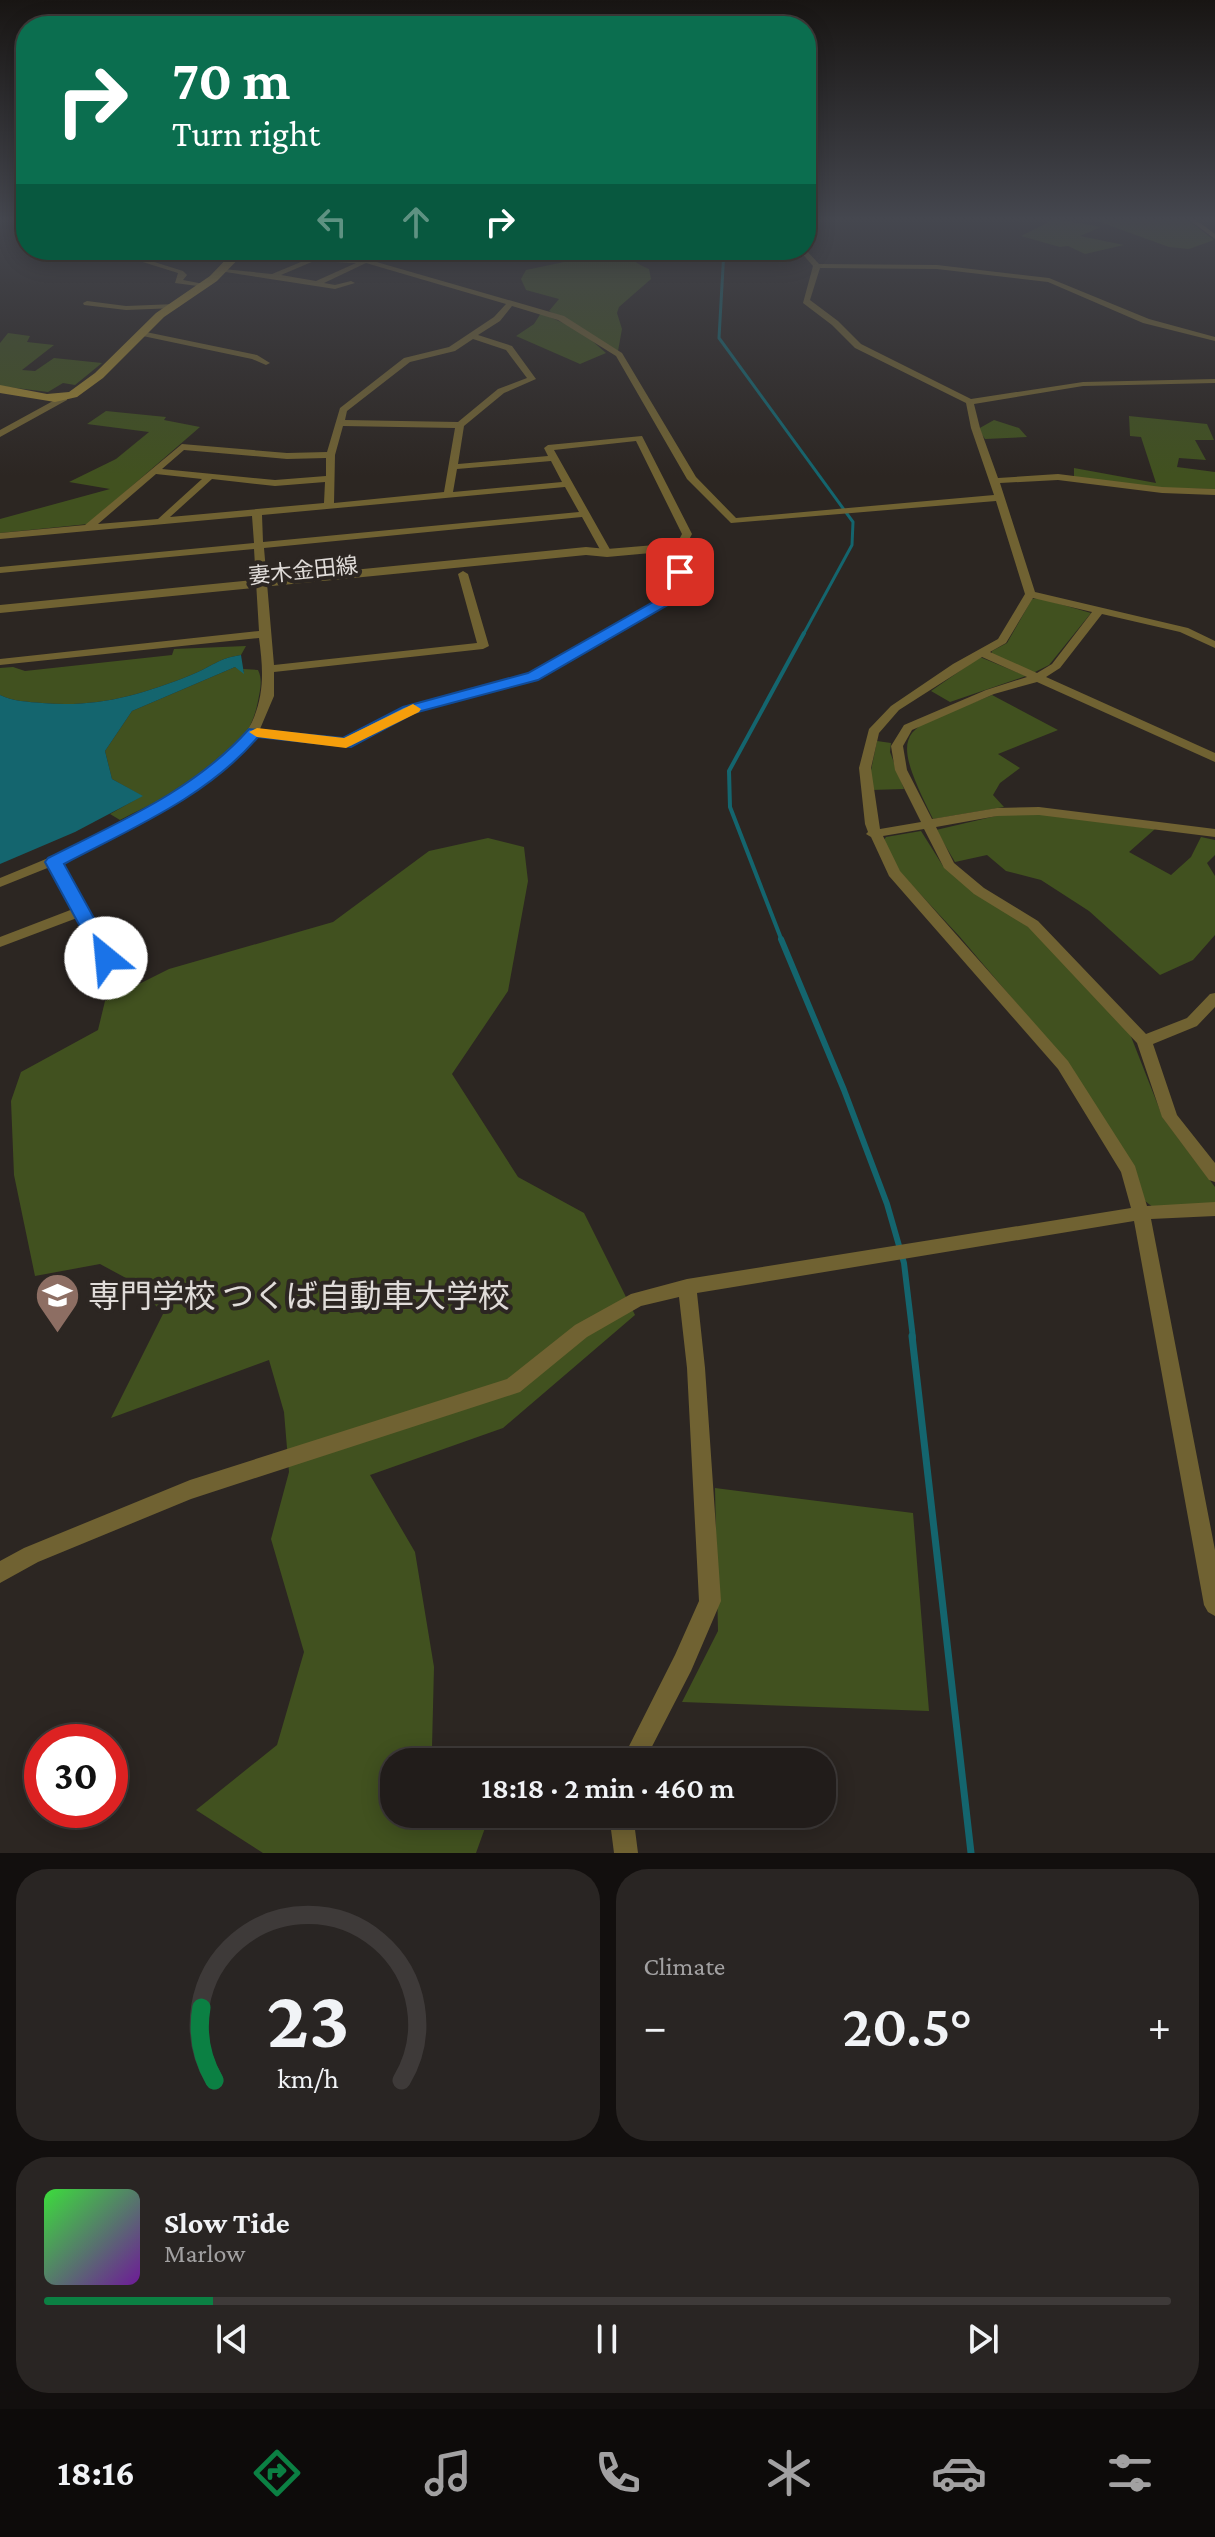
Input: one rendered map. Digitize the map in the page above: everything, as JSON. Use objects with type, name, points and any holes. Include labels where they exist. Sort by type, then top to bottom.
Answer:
[{"type":"main road","points":[[0,389],[64,398],[103,371],[159,315],[179,303]]},
{"type":"street","points":[[91,303],[126,308],[176,306]]},
{"type":"street","points":[[329,506],[331,455],[343,410],[407,360],[452,349],[497,319],[511,303]]},
{"type":"street","points":[[513,303],[561,318],[619,355],[692,479],[734,521],[998,498]]},
{"type":"street","points":[[809,303],[858,346],[970,402],[1083,384],[1215,381]]},
{"type":"street","points":[[1105,303],[1146,321],[1215,339]]},
{"type":"street","points":[[141,333],[254,357],[266,363]]},
{"type":"street","points":[[448,494],[460,425],[501,391],[532,379],[509,348],[472,336]]},
{"type":"street","points":[[0,434],[64,398]]},
{"type":"street","points":[[970,402],[973,429],[983,447],[1030,594],[1002,641],[895,708],[873,732],[865,768],[873,834],[894,873],[1063,1065],[1129,1171],[1141,1213],[1215,1605]]},
{"type":"street","points":[[339,423],[460,425]]},
{"type":"street","points":[[254,732],[346,743],[408,710],[533,676],[673,597],[680,572],[674,559],[687,534],[639,438],[548,448],[607,553]]},
{"type":"street","points":[[89,527],[182,447],[287,456],[331,455]]},
{"type":"street","points":[[452,467],[552,458]]},
{"type":"street","points":[[154,471],[275,483],[329,479]]},
{"type":"street","points":[[161,521],[209,477]]},
{"type":"street","points":[[994,481],[1058,477],[1162,490],[1215,492]]},
{"type":"street","points":[[0,536],[567,484]]},
{"type":"street","points":[[0,883],[54,862],[145,815],[205,779],[233,757],[254,732],[268,696],[257,513]]},
{"type":"street","points":[[0,570],[585,514]]},
{"type":"street","name":"妻木金田線","points":[[0,620],[586,551],[607,553],[679,547]]},
{"type":"street","name":"妻木金田線","points":[[0,609],[463,574],[591,561],[607,553]]},
{"type":"street","points":[[268,669],[483,646],[463,574]]},
{"type":"street","points":[[1030,594],[1184,630],[1215,645]]},
{"type":"street","points":[[1099,610],[1056,666],[1037,678],[914,723],[902,734],[897,746],[901,770],[949,865],[979,891],[1033,924],[1144,1041],[1170,1117],[1215,1175]]},
{"type":"street","points":[[0,662],[265,634]]},
{"type":"street","points":[[981,652],[1215,758]]},
{"type":"street","points":[[873,834],[997,812],[1039,811],[1215,833]]},
{"type":"street","points":[[54,862],[106,958]]},
{"type":"street","points":[[0,942],[81,911]]},
{"type":"street","points":[[1144,1041],[1192,1022],[1215,998]]},
{"type":"street","points":[[0,1573],[31,1555],[190,1490],[513,1386],[581,1331],[637,1299],[687,1287],[1141,1213],[1215,1209]]},
{"type":"street","points":[[639,1748],[683,1663],[710,1601],[696,1368],[687,1287]]},
{"type":"street","points":[[623,1828],[626,1853]]},
{"type":"green space","points":[[555,303],[623,303],[617,313],[622,329],[618,351],[549,311]]},
{"type":"green space","points":[[541,313],[581,331],[606,353],[580,364],[516,336],[534,324]]},
{"type":"green space","points":[[8,333],[30,336],[27,342],[54,345],[22,370],[35,371],[54,358],[102,363],[75,385],[63,383],[48,392],[0,386],[0,343]]},
{"type":"green space","points":[[106,411],[166,417],[164,420],[200,427],[88,524],[0,533],[0,519],[110,489],[69,482],[116,459],[149,432],[87,424]]},
{"type":"green space","points":[[1129,416],[1207,424],[1214,440],[1195,440],[1206,460],[1179,458],[1177,467],[1215,472],[1215,489],[1160,488],[1074,477],[1074,468],[1156,483],[1141,437],[1130,436]]},
{"type":"green space","points":[[994,420],[1019,428],[1027,437],[985,439],[978,429]]},
{"type":"green space","points":[[1039,598],[1091,613],[1049,665],[1033,673],[992,654],[992,651],[1007,643],[1032,599]]},
{"type":"green space","points":[[246,646],[241,655],[172,682],[100,702],[62,704],[21,701],[0,695],[0,668],[13,667],[25,671],[172,655],[174,649]]},
{"type":"green space","points":[[980,657],[1026,676],[950,702],[931,691]]},
{"type":"green space","points":[[235,667],[244,672],[243,669],[258,670],[261,681],[251,723],[239,743],[223,760],[184,787],[120,820],[110,814],[142,796],[112,779],[105,751],[132,711]]},
{"type":"green space","points":[[992,695],[1058,730],[998,754],[1020,768],[1000,783],[993,795],[1004,807],[933,819],[909,764],[907,747],[911,734],[938,716]]},
{"type":"green space","points":[[877,741],[891,743],[890,752],[904,789],[871,790],[870,775]]},
{"type":"green space","points":[[1000,815],[1048,815],[1155,829],[1129,852],[1171,875],[1191,857],[1201,837],[1215,840],[1215,855],[1207,863],[1215,876],[1215,935],[1193,960],[1160,975],[1089,911],[1041,880],[1006,871],[987,855],[955,862],[936,830]]},
{"type":"green space","points":[[921,831],[943,866],[1034,931],[1130,1034],[1163,1118],[1215,1187],[1215,1203],[1154,1208],[1145,1201],[1073,1070],[960,937],[898,870],[883,841],[886,837]]},
{"type":"green space","points":[[488,838],[524,847],[528,881],[508,991],[452,1074],[518,1177],[584,1213],[635,1315],[503,1428],[370,1475],[415,1552],[434,1667],[432,1747],[435,1748],[380,1748],[380,1828],[485,1828],[476,1853],[263,1853],[196,1810],[277,1745],[304,1652],[271,1539],[289,1472],[284,1412],[269,1360],[111,1418],[163,1314],[137,1284],[100,1264],[35,1276],[14,1175],[11,1101],[21,1072],[98,1030],[105,1001],[169,969],[333,922],[429,851]]},
{"type":"green space","points":[[715,1488],[913,1513],[929,1711],[682,1702],[718,1631]]},
{"type":"water","points":[[241,655],[244,674],[235,667],[132,711],[105,751],[112,779],[143,796],[75,832],[0,864],[0,695],[42,703],[100,702],[154,689]]},
{"type":"waterway","points":[[721,303],[719,338],[853,522],[852,545],[803,635]]},
{"type":"waterway","points":[[782,941],[730,807],[729,771],[804,633]]},
{"type":"waterway","points":[[781,939],[844,1090],[887,1204],[904,1263],[913,1338]]},
{"type":"waterway","points":[[912,1336],[971,1853]]},
{"type":"slow traffic","points":[[257,732],[346,743],[413,709]]},
{"type":"place","name":"専門学校 つくば自動車大学校","points":[[57,1335]]},
{"type":"route","points":[[106,958],[54,862],[145,815],[205,779],[233,757],[254,732],[346,743],[408,710],[533,676],[673,597],[680,572]]}]
